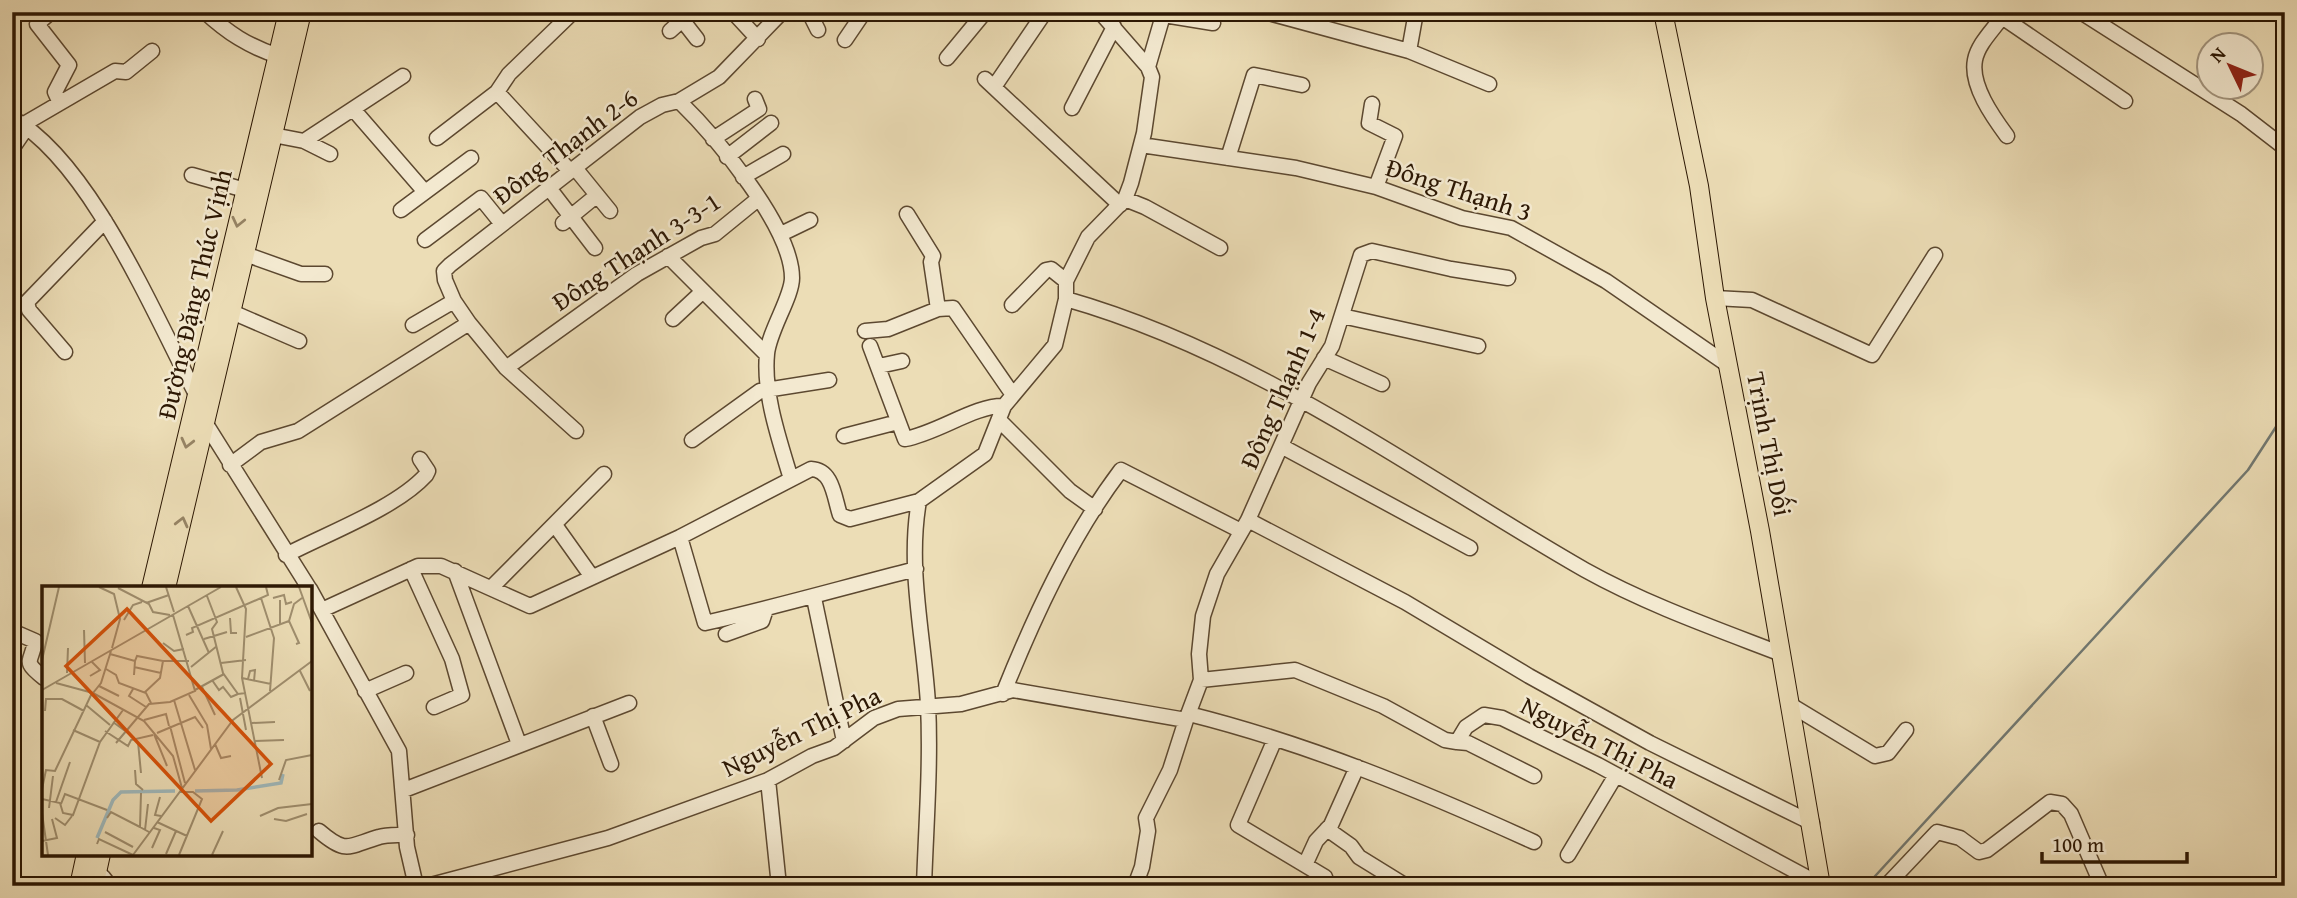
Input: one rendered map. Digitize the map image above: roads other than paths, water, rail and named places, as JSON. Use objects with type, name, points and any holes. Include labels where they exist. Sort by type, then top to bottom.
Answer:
[{"type":"main road","name":"Trịnh Thị Dối","points":[[1663,12],[1699,186],[1715,298],[1812,823],[1821,886]]},
{"type":"main road","name":"Đường Đặng Thúc Vịnh","points":[[151,586],[278,56],[301,13]]},
{"type":"main road","name":"Đường Đặng Thúc Vịnh","points":[[166,586],[301,13]]},
{"type":"main road","points":[[79,886],[86,856]]},
{"type":"main road","points":[[100,883],[101,856]]},
{"type":"street","points":[[51,12],[37,24],[69,65],[55,92],[60,103]]},
{"type":"street","points":[[205,12],[228,34],[252,48],[278,56]]},
{"type":"street","points":[[733,12],[758,39]]},
{"type":"street","points":[[679,102],[719,77],[782,12]]},
{"type":"street","points":[[809,12],[818,30]]},
{"type":"street","points":[[845,40],[864,12]]},
{"type":"street","points":[[947,58],[985,12]]},
{"type":"street","points":[[1045,12],[989,83],[1122,202],[1145,207],[1220,248]]},
{"type":"street","points":[[324,609],[411,569],[440,566],[530,606],[680,537],[811,469],[820,470],[827,475],[840,515],[849,519],[919,501],[985,454],[1005,407],[1055,345],[1066,299],[1066,281],[1088,237],[1122,202],[1141,145],[1152,77],[1148,66],[1100,12]]},
{"type":"street","points":[[1265,12],[1409,51],[1489,84]]},
{"type":"street","points":[[1409,51],[1416,12]]},
{"type":"street","points":[[2081,12],[2241,114],[2285,148]]},
{"type":"street","points":[[1148,66],[1164,13],[1213,23]]},
{"type":"street","points":[[437,138],[497,92],[509,74],[570,15]]},
{"type":"street","points":[[670,32],[683,15],[697,38]]},
{"type":"street","points":[[2007,135],[1990,110],[1975,66],[1983,44],[2004,15],[2125,101]]},
{"type":"street","points":[[1072,108],[1114,27]]},
{"type":"street","points":[[12,149],[21,123],[115,71],[126,72],[152,51]]},
{"type":"street","points":[[1228,158],[1254,75],[1301,85]]},
{"type":"street","points":[[304,141],[403,76]]},
{"type":"street","points":[[497,92],[610,211]]},
{"type":"street","points":[[713,139],[759,109],[755,99]]},
{"type":"street","name":"Đông Thạnh 2-6","points":[[454,302],[443,275],[450,265],[640,117],[662,105],[679,102],[743,177],[781,234],[792,280],[767,355],[774,421],[791,479]]},
{"type":"street","points":[[1372,104],[1367,120],[1369,123],[1395,136],[1376,187]]},
{"type":"street","points":[[353,109],[425,192]]},
{"type":"street","points":[[21,123],[69,170],[104,221],[198,398]]},
{"type":"street","points":[[727,157],[771,123]]},
{"type":"street","points":[[273,135],[304,141],[330,154]]},
{"type":"street","name":"Đông Thạnh 3","points":[[1141,145],[1296,168],[1376,187],[1462,218],[1511,228],[1528,235],[1664,319],[1728,365]]},
{"type":"street","points":[[743,177],[783,154]]},
{"type":"street","points":[[401,210],[471,158]]},
{"type":"street","points":[[192,175],[245,190]]},
{"type":"street","points":[[549,188],[567,220],[595,248]]},
{"type":"street","points":[[567,220],[596,196]]},
{"type":"street","points":[[425,240],[481,198],[502,224]]},
{"type":"street","name":"Đông Thạnh 3-3-1","points":[[506,369],[668,256],[701,238],[715,234],[758,198]]},
{"type":"street","points":[[907,214],[933,256],[931,262],[938,309]]},
{"type":"street","points":[[781,234],[810,220]]},
{"type":"street","points":[[65,352],[29,310],[27,302],[104,221]]},
{"type":"street","name":"Đông Thạnh 1-4","points":[[1201,680],[1199,654],[1203,616],[1217,573],[1245,525],[1283,447],[1309,383],[1324,358],[1342,316],[1361,255],[1372,251],[1451,270],[1508,278]]},
{"type":"street","points":[[245,254],[301,274],[325,274]]},
{"type":"street","points":[[1715,298],[1752,300],[1872,355],[1935,255]]},
{"type":"street","points":[[668,256],[767,355]]},
{"type":"street","points":[[1012,305],[1046,270],[1051,269],[1066,281]]},
{"type":"street","points":[[673,319],[702,292]]},
{"type":"street","points":[[1066,299],[1123,316],[1226,359],[1587,571],[1684,617],[1779,653]]},
{"type":"street","points":[[412,325],[454,302],[506,369],[576,431]]},
{"type":"street","points":[[864,331],[888,329],[938,309],[953,308],[1005,407],[1070,491],[1095,509]]},
{"type":"street","points":[[232,312],[299,341]]},
{"type":"street","points":[[1342,316],[1478,346]]},
{"type":"street","points":[[230,465],[261,442],[298,431],[469,323]]},
{"type":"street","points":[[870,346],[905,439],[926,435],[992,406],[1005,407]]},
{"type":"street","points":[[1324,358],[1382,384]]},
{"type":"street","points":[[879,366],[902,361]]},
{"type":"street","points":[[691,440],[760,391],[830,380]]},
{"type":"street","points":[[844,436],[898,422]]},
{"type":"street","points":[[206,424],[286,555],[309,586]]},
{"type":"street","points":[[1283,447],[1470,548]]},
{"type":"street","points":[[286,555],[358,517],[378,511],[398,497],[426,475],[428,471],[420,459]]},
{"type":"street","points":[[1003,694],[1025,639],[1095,509],[1121,470],[1245,525],[1405,602],[1529,676],[1650,743],[1812,823]]},
{"type":"street","points":[[492,587],[604,474]]},
{"type":"street","points":[[919,501],[914,525],[928,706],[924,886]]},
{"type":"street","points":[[555,525],[592,577]]},
{"type":"street","points":[[680,537],[705,623],[916,569]]},
{"type":"street","points":[[411,569],[453,659],[462,695],[434,707]]},
{"type":"street","points":[[454,572],[519,744]]},
{"type":"street","points":[[312,591],[399,751],[407,835],[416,886]]},
{"type":"street","points":[[814,597],[844,741]]},
{"type":"street","points":[[726,634],[762,621],[766,609]]},
{"type":"street","points":[[12,631],[35,641],[28,658],[30,666],[42,676]]},
{"type":"street","points":[[1135,886],[1142,867],[1148,831],[1146,818],[1170,770],[1201,680],[1295,670],[1383,706],[1445,740],[1468,743],[1534,776]]},
{"type":"street","points":[[365,691],[407,673]]},
{"type":"street","name":"Nguyễn Thị Pha","points":[[427,886],[608,838],[768,780],[844,741],[874,718],[898,709],[961,704],[1013,690],[1188,717],[1275,739],[1422,791],[1534,842]]},
{"type":"street","points":[[404,790],[629,703]]},
{"type":"street","points":[[1789,704],[1875,757],[1888,753],[1906,730]]},
{"type":"street","name":"Nguyễn Thị Pha","points":[[1457,742],[1466,727],[1484,715],[1502,718],[1616,775],[1821,886]]},
{"type":"street","points":[[593,716],[611,764]]},
{"type":"street","points":[[1275,739],[1238,825],[1325,877]]},
{"type":"street","points":[[1305,865],[1316,841],[1327,829],[1357,767]]},
{"type":"street","points":[[1567,855],[1616,775]]},
{"type":"street","points":[[768,780],[779,886]]},
{"type":"street","points":[[1886,886],[1937,832],[1960,838],[1979,852],[1987,850],[2050,802],[2062,804],[2071,814],[2102,886]]},
{"type":"street","points":[[1327,829],[1351,846],[1359,857],[1406,886]]},
{"type":"street","points":[[318,831],[332,842],[346,847],[364,844],[378,837],[407,835]]},
{"type":"waterway","points":[[1866,886],[2248,470],[2285,413]]}]
